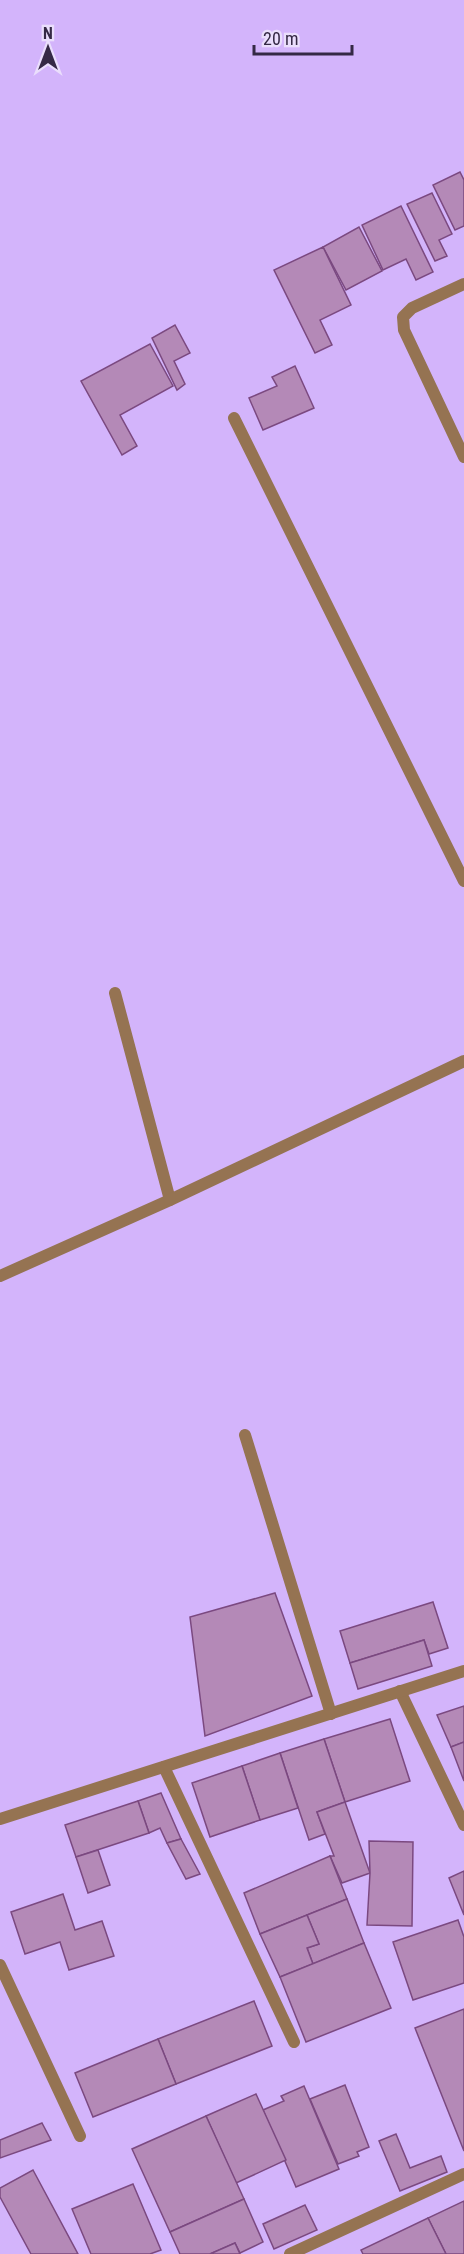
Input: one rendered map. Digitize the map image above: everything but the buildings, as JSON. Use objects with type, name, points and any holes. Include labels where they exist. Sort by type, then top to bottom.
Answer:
[{"type":"street","points":[[464,284],[412,308],[403,317],[404,330],[464,457]]},
{"type":"street","points":[[234,418],[464,881]]},
{"type":"street","points":[[115,993],[170,1200]]},
{"type":"street","points":[[0,1276],[170,1200],[464,1061]]},
{"type":"street","points":[[245,1435],[331,1714]]},
{"type":"street","points":[[0,1819],[464,1671]]},
{"type":"street","points":[[400,1692],[464,1825]]},
{"type":"street","points":[[164,1767],[294,2043]]},
{"type":"street","points":[[0,1965],[80,2136]]},
{"type":"street","points":[[290,2254],[464,2174]]}]
